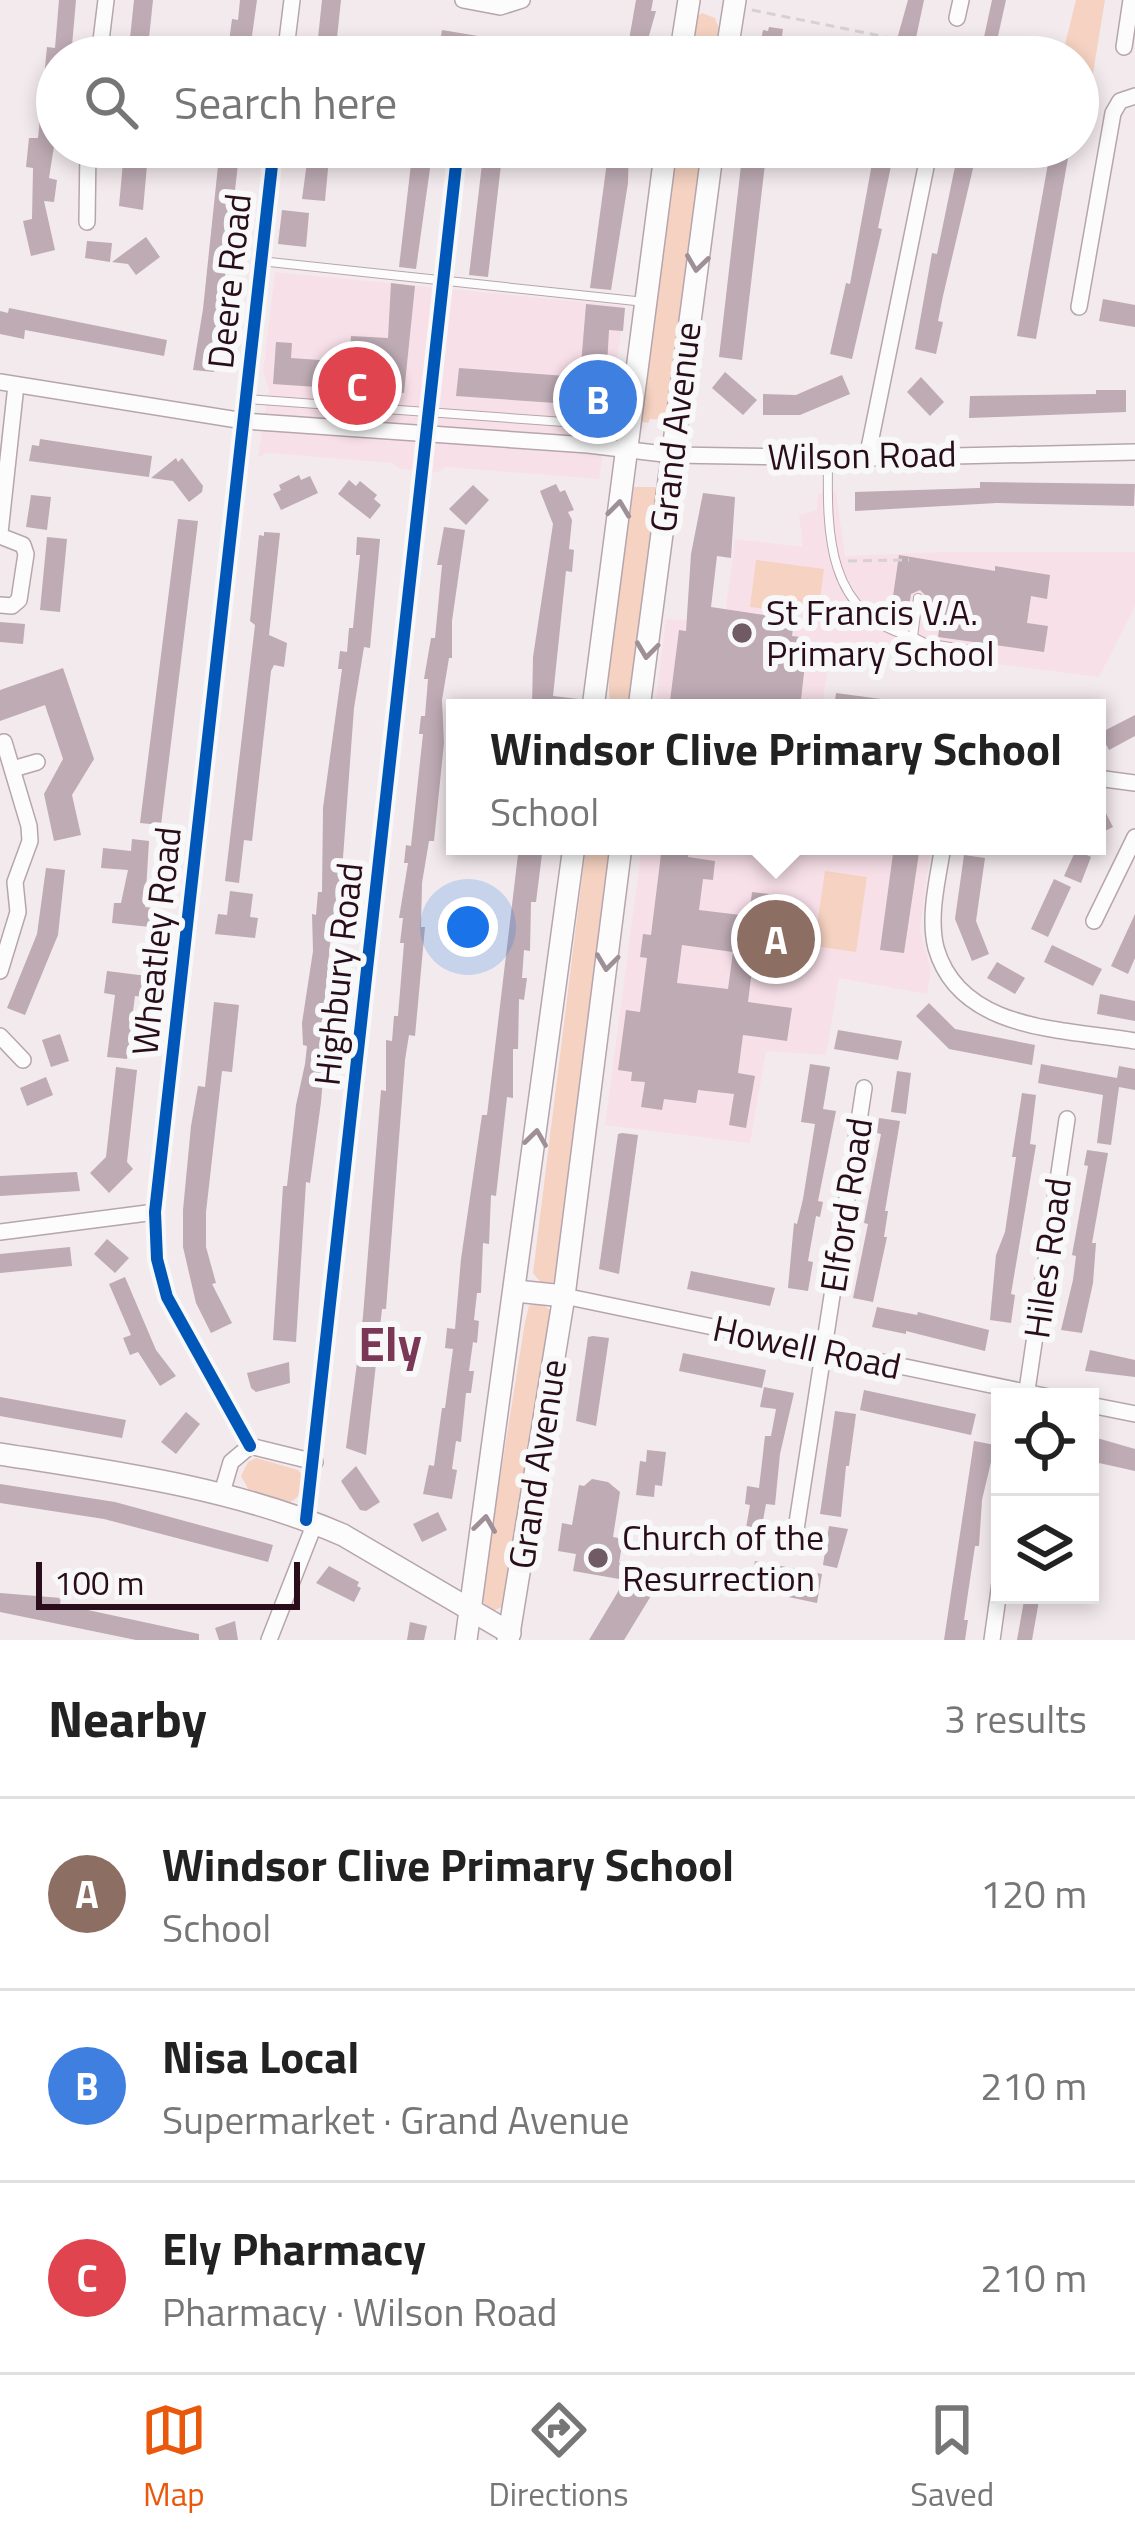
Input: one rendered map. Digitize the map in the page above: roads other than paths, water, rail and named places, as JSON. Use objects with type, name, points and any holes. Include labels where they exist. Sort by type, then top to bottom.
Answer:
[{"type":"street","points":[[102,36],[106,0]]},
{"type":"street","points":[[288,36],[292,0]]},
{"type":"street","points":[[463,0],[500,7],[522,0]]},
{"type":"street","points":[[683,36],[689,0]]},
{"type":"street","points":[[703,0],[734,3],[729,36]]},
{"type":"street","points":[[957,18],[961,0]]},
{"type":"street","points":[[1124,47],[1126,8]]},
{"type":"street","points":[[1079,307],[1113,113],[1120,101],[1135,96]]},
{"type":"street","points":[[87,222],[88,168]]},
{"type":"street","name":"Deere Road","points":[[244,422],[271,168]]},
{"type":"street","name":"Highbury Road","points":[[269,1640],[310,1521],[455,168]]},
{"type":"street","name":"Grand Avenue","points":[[594,699],[663,168]]},
{"type":"street","name":"Grand Avenue","points":[[640,699],[710,168]]},
{"type":"street","points":[[867,458],[926,168]]},
{"type":"street","points":[[1086,266],[1108,270]]},
{"type":"street","points":[[0,605],[12,606],[20,600],[26,554],[23,545],[0,535],[8,384]]},
{"type":"street","name":"Wilson Road","points":[[8,384],[244,422],[672,455],[867,458],[1135,452]]},
{"type":"street","name":"Wheatley Road","points":[[244,422],[155,1212],[157,1259],[167,1297],[250,1446]]},
{"type":"street","points":[[0,971],[18,912],[15,882],[30,842],[4,742]]},
{"type":"street","points":[[13,769],[37,762]]},
{"type":"street","points":[[1094,921],[1135,837]]},
{"type":"street","name":"Grand Avenue","points":[[466,1640],[573,855]]},
{"type":"street","name":"Grand Avenue","points":[[472,1611],[513,1638],[564,1297],[621,855]]},
{"type":"street","points":[[942,855],[933,914],[936,947],[957,988],[992,1014],[1135,1041]]},
{"type":"street","points":[[0,1036],[23,1060]]},
{"type":"street","name":"Elford Road","points":[[795,1536],[864,1088]]},
{"type":"street","name":"Hiles Road","points":[[1028,1388],[1067,1119]]},
{"type":"street","points":[[0,1232],[155,1212]]},
{"type":"street","points":[[516,1291],[564,1297]]},
{"type":"street","name":"Howell Road","points":[[564,1297],[995,1388]]},
{"type":"street","points":[[1099,1407],[1135,1414]]},
{"type":"street","points":[[221,1496],[231,1462],[250,1446],[315,1462]]},
{"type":"street","points":[[0,1454],[141,1475],[310,1521],[343,1535],[472,1611]]},
{"type":"street","points":[[992,1640],[997,1604]]},
{"type":"lane","points":[[259,261],[646,302]]},
{"type":"lane","name":"Wilson Road","points":[[247,399],[578,423],[585,426],[589,445]]},
{"type":"lane","points":[[829,458],[827,520],[834,563],[860,608],[895,632],[925,643],[981,652]]},
{"type":"lane","points":[[913,637],[918,598]]},
{"type":"place","name":"Ely Pharmacy","points":[[357,386]]},
{"type":"place","name":"Nisa Local","points":[[598,399]]},
{"type":"place","name":"St Francis V.A. Primary School","points":[[742,633]]},
{"type":"place","name":"Windsor Clive Primary School","points":[[776,939]]},
{"type":"place","name":"Church of the Resurrection","points":[[598,1558]]},
{"type":"district","name":"Ely","points":[[390,1344]]}]
